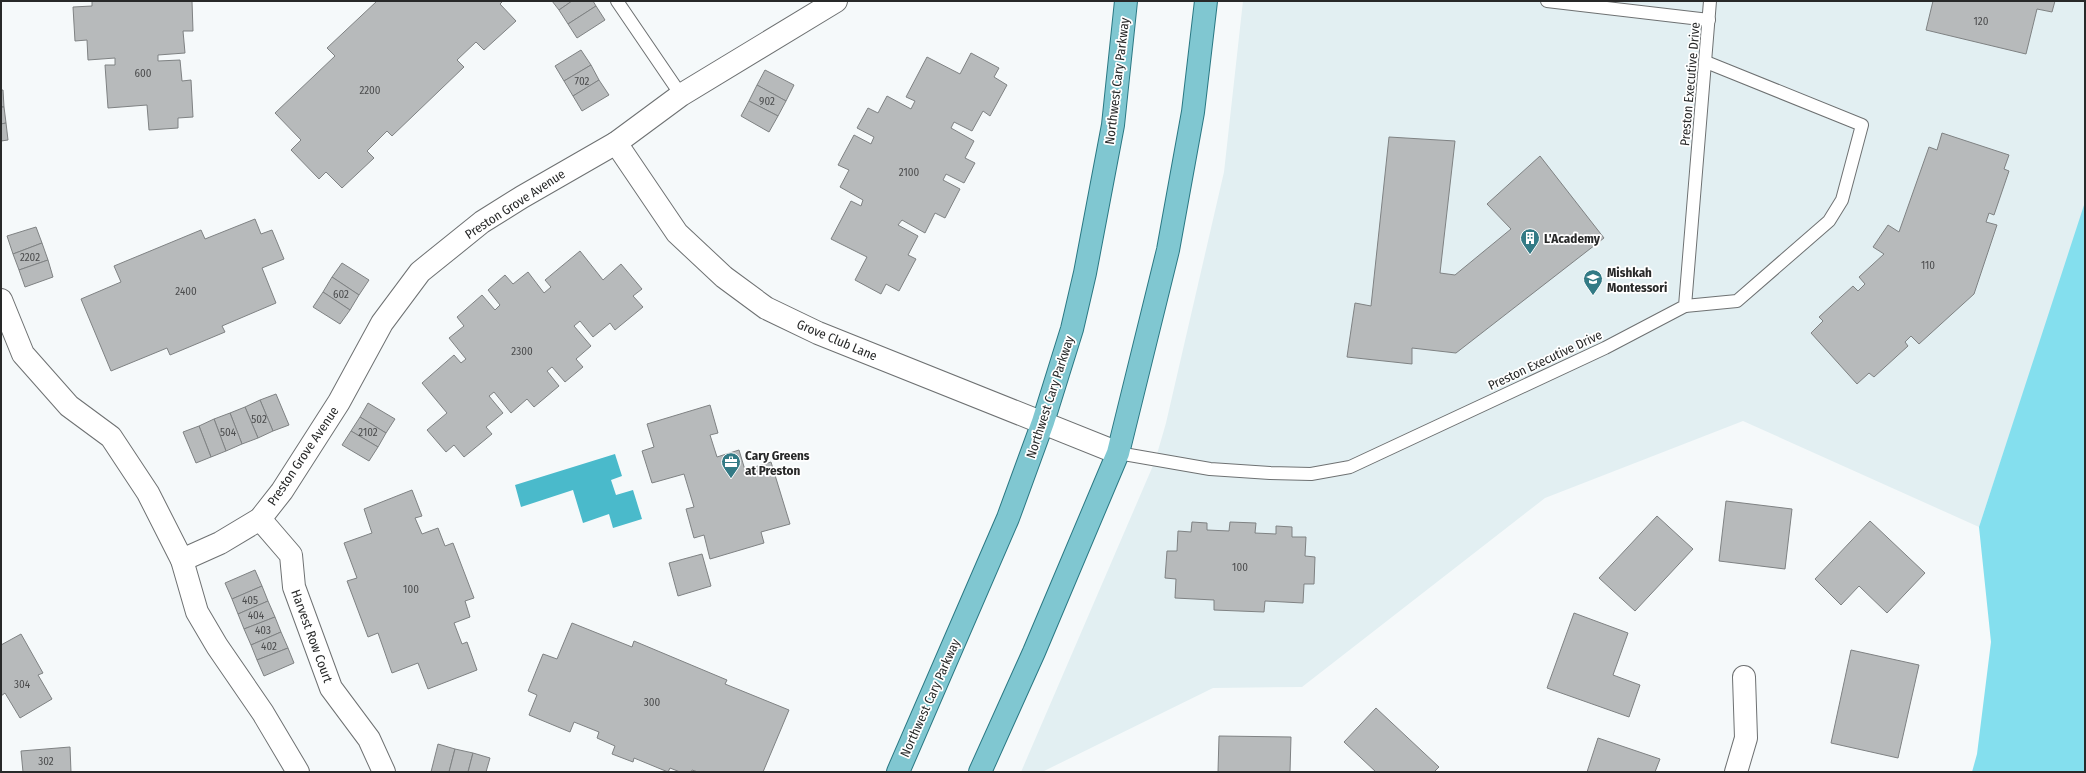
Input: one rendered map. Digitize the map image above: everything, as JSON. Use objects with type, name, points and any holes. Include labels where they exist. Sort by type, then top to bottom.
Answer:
[{"type":"main road","name":"Northwest Cary Parkway","points":[[898,772],[1008,518],[1043,422],[1072,329],[1085,273],[1113,125],[1126,1]]},
{"type":"main road","points":[[980,772],[1034,652],[1118,453],[1168,250],[1193,112],[1206,1]]},
{"type":"street","name":"Preston Grove Avenue","points":[[182,560],[220,543],[260,519],[282,491],[339,402],[382,323],[420,272],[482,222],[522,197],[616,143],[681,95],[836,1]]},
{"type":"street","name":"Grove Club Lane","points":[[616,143],[678,233],[724,277],[766,308],[818,333],[1118,453]]},
{"type":"street","points":[[1,300],[23,354],[68,406],[111,437],[148,493],[182,560],[197,612],[217,646],[263,713],[298,772]]},
{"type":"street","name":"Harvest Row Court","points":[[260,519],[291,555],[294,587],[331,688],[369,739],[384,772]]},
{"type":"street","points":[[1736,772],[1746,738],[1744,677]]},
{"type":"lane","points":[[617,1],[681,95]]},
{"type":"lane","points":[[1547,1],[1709,20]]},
{"type":"lane","name":"Preston Executive Drive","points":[[1118,453],[1210,470],[1270,474],[1311,474],[1350,467],[1605,348],[1685,306],[1710,1]]},
{"type":"lane","points":[[1685,306],[1737,301],[1829,221],[1842,200],[1862,125],[1706,62]]},
{"type":"shaded area","points":[[1243,1],[2085,1],[2085,206],[1979,527],[1743,421],[1545,498],[1302,687],[1213,688],[1042,772],[1021,772],[1155,461],[1166,423],[1224,172]]},
{"type":"shaded area","points":[[2085,202],[2085,772],[1972,772],[1977,754],[1991,642],[1979,527]]},
{"type":"shaded area","points":[[615,454],[622,476],[611,480],[616,495],[633,490],[642,519],[613,528],[609,514],[583,523],[573,490],[521,507],[515,485]]},
{"type":"building","points":[[92,1],[192,1],[193,31],[183,31],[185,53],[158,55],[158,61],[180,60],[182,81],[191,80],[193,117],[178,118],[178,128],[149,130],[147,105],[108,108],[105,65],[115,65],[115,58],[88,60],[87,40],[75,41],[73,7],[92,6]]},
{"type":"building","points":[[377,1],[503,1],[500,4],[516,21],[484,50],[476,42],[457,60],[464,67],[392,136],[387,131],[367,151],[374,158],[342,188],[326,172],[319,179],[291,150],[301,140],[275,113],[335,56],[327,48]]},
{"type":"building","points":[[552,1],[572,1],[559,10]]},
{"type":"building","points":[[572,1],[593,1],[596,6],[568,24],[559,10]]},
{"type":"building","points":[[1933,1],[2055,1],[2052,12],[2037,9],[2026,54],[1926,30]]},
{"type":"building","points":[[596,6],[605,20],[577,38],[568,24]]},
{"type":"building","points":[[581,50],[591,65],[564,81],[555,66]]},
{"type":"building","points":[[971,53],[999,68],[994,77],[1007,85],[990,116],[983,111],[972,131],[954,122],[951,128],[974,141],[965,158],[975,163],[964,183],[946,174],[943,180],[960,189],[945,218],[935,213],[925,233],[902,220],[898,225],[918,236],[908,255],[916,259],[899,291],[886,284],[881,294],[855,280],[867,257],[831,239],[851,201],[861,206],[863,200],[840,187],[849,170],[838,165],[854,135],[871,144],[874,137],[857,128],[868,108],[878,113],[887,96],[911,109],[915,101],[906,97],[927,57],[960,74]]},
{"type":"building","points":[[591,65],[599,80],[573,96],[564,81]]},
{"type":"building","points":[[765,70],[794,85],[786,101],[757,85]]},
{"type":"building","points":[[599,80],[609,95],[582,111],[573,96]]},
{"type":"building","points":[[757,85],[786,101],[778,116],[749,101]]},
{"type":"building","points":[[1,90],[3,90],[4,107],[1,107]]},
{"type":"building","points":[[749,101],[778,116],[769,132],[741,116]]},
{"type":"building","points":[[1,107],[4,107],[6,123],[1,124]]},
{"type":"building","points":[[6,123],[8,140],[1,141],[1,124]]},
{"type":"building","points":[[1942,133],[2009,155],[2004,169],[2009,171],[1994,215],[1989,213],[1986,222],[1997,225],[1974,294],[1919,344],[1911,336],[1905,342],[1908,346],[1874,377],[1869,373],[1857,384],[1811,333],[1823,321],[1819,317],[1853,286],[1858,291],[1865,284],[1859,277],[1884,254],[1873,247],[1888,225],[1899,232],[1929,147],[1937,150]]},
{"type":"building","name":"L'Academy","points":[[1389,137],[1455,141],[1440,273],[1455,275],[1511,229],[1487,204],[1540,156],[1604,238],[1456,353],[1412,348],[1412,364],[1347,357],[1355,303],[1371,306]]},
{"type":"building","points":[[255,219],[261,234],[272,230],[284,259],[262,268],[276,303],[222,326],[225,332],[170,355],[167,348],[111,371],[81,299],[121,282],[114,266],[201,230],[205,239]]},
{"type":"building","points":[[36,227],[42,243],[13,254],[7,236]]},
{"type":"building","points":[[42,243],[48,260],[19,270],[13,254]]},
{"type":"building","points":[[580,251],[603,280],[621,264],[642,289],[633,296],[643,307],[615,330],[610,323],[593,337],[580,321],[574,326],[591,346],[576,359],[583,367],[565,382],[552,367],[547,371],[559,386],[534,407],[527,399],[511,413],[494,392],[489,396],[503,413],[486,427],[492,434],[464,457],[454,445],[446,452],[427,430],[447,413],[422,383],[454,355],[461,363],[466,359],[449,338],[464,326],[457,317],[482,295],[495,310],[500,305],[488,290],[505,275],[513,284],[528,272],[544,293],[551,287],[545,280]]},
{"type":"building","points":[[48,260],[53,277],[25,287],[19,270]]},
{"type":"building","points":[[342,263],[369,280],[359,295],[332,277]]},
{"type":"building","points":[[332,277],[359,295],[350,310],[323,292]]},
{"type":"building","points":[[323,292],[350,310],[340,324],[313,307]]},
{"type":"building","points":[[276,394],[289,425],[273,431],[260,400]]},
{"type":"building","points":[[260,400],[273,431],[258,438],[245,407]]},
{"type":"building","points":[[368,403],[395,419],[386,433],[360,417]]},
{"type":"building","name":"Cary Greens at Preston","points":[[710,405],[718,433],[710,435],[717,457],[739,450],[745,470],[771,462],[790,524],[761,532],[764,543],[710,559],[704,535],[694,538],[686,509],[694,507],[684,474],[652,483],[642,451],[654,447],[647,424]]},
{"type":"building","points":[[245,407],[258,438],[242,444],[230,413]]},
{"type":"building","points":[[230,413],[242,444],[226,451],[214,419]]},
{"type":"building","points":[[360,417],[386,433],[378,447],[351,431]]},
{"type":"building","points":[[214,419],[226,451],[211,457],[199,426]]},
{"type":"building","points":[[199,426],[211,457],[196,463],[183,432]]},
{"type":"building","points":[[351,431],[378,447],[369,461],[342,445]]},
{"type":"building","points":[[412,490],[422,516],[415,518],[422,534],[438,528],[445,546],[453,543],[474,598],[465,601],[470,617],[454,623],[462,644],[467,642],[477,670],[428,689],[418,663],[392,673],[378,633],[368,637],[347,581],[357,578],[344,543],[372,533],[364,509]]},
{"type":"building","points":[[1726,501],[1792,509],[1785,569],[1719,561]]},
{"type":"building","points":[[1657,516],[1693,549],[1635,611],[1599,578]]},
{"type":"building","points":[[1870,521],[1925,573],[1887,613],[1859,586],[1841,605],[1815,579]]},
{"type":"building","points":[[1192,522],[1207,523],[1207,530],[1229,531],[1230,522],[1256,523],[1255,533],[1276,534],[1276,526],[1292,527],[1292,537],[1306,537],[1305,556],[1315,557],[1314,584],[1304,584],[1303,603],[1265,601],[1264,612],[1214,610],[1214,600],[1175,598],[1176,579],[1165,578],[1167,551],[1177,551],[1178,531],[1191,532]]},
{"type":"building","points":[[702,554],[711,586],[678,596],[669,563]]},
{"type":"building","points":[[255,570],[262,586],[232,599],[225,583]]},
{"type":"building","points":[[262,586],[268,601],[238,614],[232,599]]},
{"type":"building","points":[[268,601],[275,617],[244,629],[238,614]]},
{"type":"building","points":[[1574,613],[1628,633],[1613,675],[1640,685],[1629,717],[1547,688]]},
{"type":"building","points":[[275,617],[281,632],[251,645],[244,629]]},
{"type":"building","points":[[572,623],[632,647],[634,641],[727,680],[725,684],[789,710],[763,772],[698,772],[692,770],[691,772],[680,772],[670,768],[668,772],[634,758],[633,762],[612,754],[615,746],[597,738],[599,732],[574,722],[570,732],[529,715],[537,695],[528,691],[543,654],[557,659]]},
{"type":"building","points":[[281,632],[288,648],[257,660],[251,645]]},
{"type":"building","points":[[21,634],[43,673],[38,675],[52,699],[20,718],[5,693],[1,696],[1,645]]},
{"type":"building","points":[[288,648],[294,663],[264,676],[257,660]]},
{"type":"building","points":[[1851,650],[1919,665],[1898,758],[1831,743]]},
{"type":"building","points":[[1376,708],[1439,767],[1434,772],[1376,772],[1344,742]]},
{"type":"building","points":[[1219,736],[1291,737],[1290,772],[1218,772]]},
{"type":"building","points":[[1598,738],[1660,759],[1655,772],[1587,772]]},
{"type":"building","points":[[438,744],[455,749],[449,772],[431,772]]},
{"type":"building","points":[[70,747],[71,772],[23,772],[21,751]]},
{"type":"building","points":[[455,749],[473,753],[468,772],[449,772]]},
{"type":"building","points":[[473,753],[490,758],[486,772],[468,772]]},
{"type":"place","name":"L'Academy","points":[[1530,255]]},
{"type":"place","name":"Mishkah Montessori","points":[[1593,296]]},
{"type":"place","name":"Cary Greens at Preston","points":[[731,479]]}]
